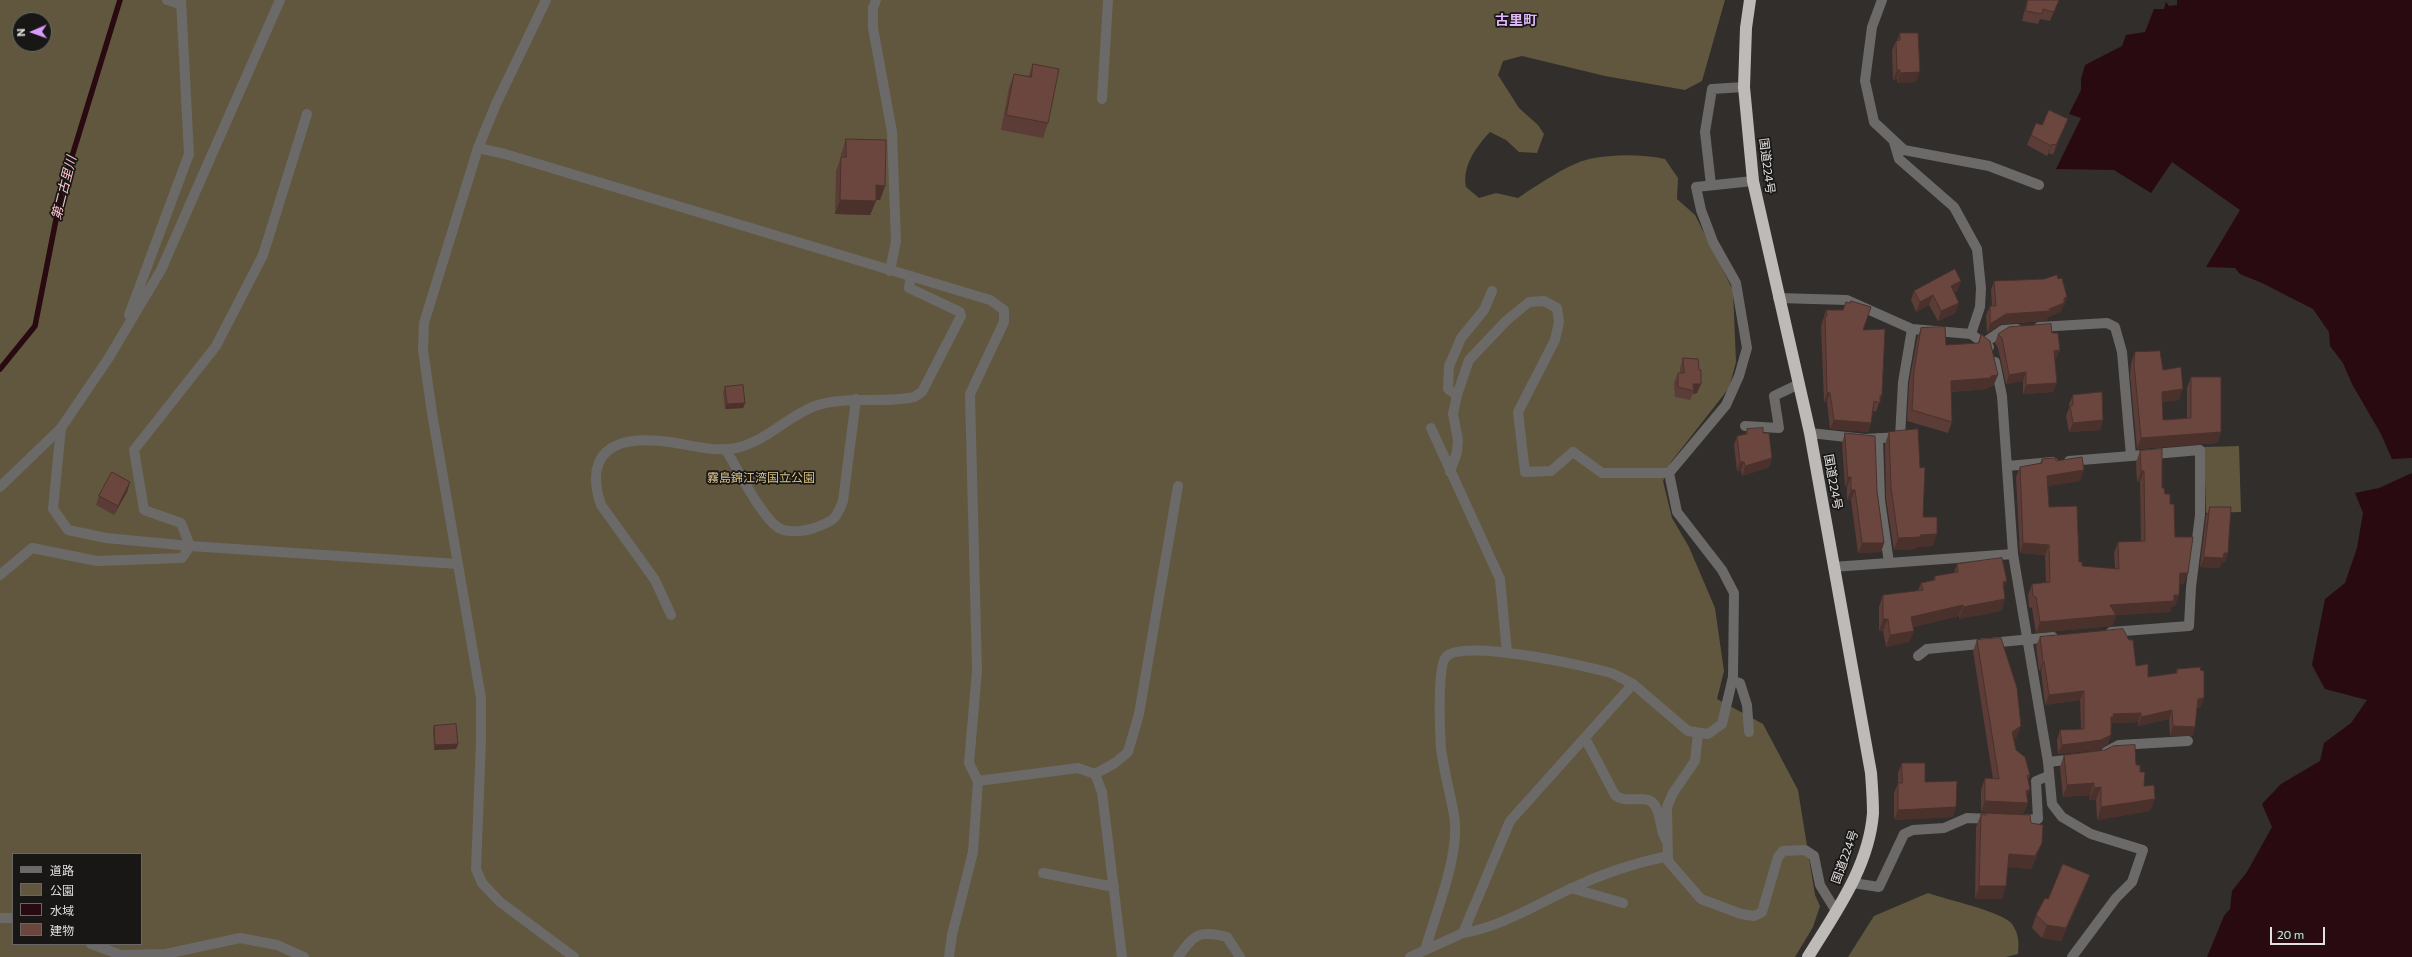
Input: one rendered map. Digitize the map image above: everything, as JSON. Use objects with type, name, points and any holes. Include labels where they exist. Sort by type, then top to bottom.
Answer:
[{"type":"highway","name":"国道224号","points":[[1750,0],[1746,28],[1744,87],[1753,181],[1778,298],[1810,433],[1833,567],[1866,732],[1871,773],[1873,813],[1867,844],[1853,883],[1808,957]]},
{"type":"street","points":[[121,337],[189,154],[180,2],[167,0]]},
{"type":"street","points":[[0,487],[61,428],[121,337],[161,270],[280,0]]},
{"type":"street","points":[[546,0],[496,104],[478,148],[424,323],[423,350],[432,413],[481,698],[482,741],[476,869],[482,883],[500,902],[574,957]]},
{"type":"street","points":[[876,0],[873,8],[873,28],[892,132],[896,241],[890,271]]},
{"type":"street","points":[[1102,99],[1108,0]]},
{"type":"street","points":[[1882,0],[1872,27],[1865,81],[1874,122],[1904,150],[1989,166],[2039,185]]},
{"type":"street","points":[[1711,185],[1705,132],[1712,89],[1744,87]]},
{"type":"street","points":[[190,546],[180,523],[144,510],[134,450],[220,339],[263,255],[307,114]]},
{"type":"street","points":[[1894,141],[1899,159],[1954,207],[1977,249],[1981,288],[1980,307],[1971,334]]},
{"type":"street","points":[[478,148],[505,154],[990,300],[1004,310],[1004,322],[970,394],[977,671],[969,763],[978,781],[973,852],[952,935],[949,957]]},
{"type":"street","points":[[1669,473],[1726,405],[1739,376],[1747,348],[1736,283],[1713,242],[1701,210],[1696,187],[1753,181]]},
{"type":"street","points":[[671,614],[654,580],[601,505],[596,491],[596,465],[601,455],[609,449],[630,442],[659,440],[726,450],[751,445],[799,413],[816,406],[856,399],[907,399],[914,397],[922,392],[961,316],[960,312],[908,288],[911,276]]},
{"type":"street","points":[[1457,395],[1448,389],[1449,366],[1461,338],[1484,310],[1492,291]]},
{"type":"street","points":[[1778,298],[1847,300],[1912,329],[1971,334],[1992,349],[2002,396],[2013,554],[2048,762],[2048,776],[2052,804],[2062,817],[2091,834],[2143,850],[2132,882],[2116,898],[2072,957]]},
{"type":"street","points":[[1450,472],[1457,446],[1454,414],[1457,395],[1469,360],[1507,320],[1529,302],[1544,301],[1557,308],[1559,322],[1555,340],[1518,412],[1525,472],[1551,471],[1573,452],[1602,473],[1669,473]]},
{"type":"street","points":[[1984,343],[2003,330],[2107,322],[2115,327],[2122,352],[2131,456]]},
{"type":"street","points":[[1810,433],[1865,439],[1900,437],[1903,382],[1912,329]]},
{"type":"street","points":[[1745,426],[1779,428],[1774,396],[1799,384]]},
{"type":"street","points":[[726,450],[770,521],[776,526],[782,530],[808,530],[831,522],[838,516],[844,501],[856,399]]},
{"type":"street","points":[[61,428],[53,508],[68,530],[106,538],[190,546],[458,564]]},
{"type":"street","points":[[1431,428],[1500,579],[1507,652]]},
{"type":"street","points":[[1878,438],[1880,500],[1888,563]]},
{"type":"street","points":[[2007,466],[2200,450],[2200,515],[2191,587],[2190,626],[2097,633]]},
{"type":"street","points":[[1426,950],[1455,847],[1454,817],[1441,749],[1440,670],[1446,656],[1454,652],[1498,650],[1565,662],[1613,674],[1633,684],[1688,732],[1708,734],[1722,724],[1732,681],[1734,593],[1722,570],[1677,512],[1669,473]]},
{"type":"street","points":[[978,781],[1078,768],[1095,774],[1115,763],[1128,752],[1139,714],[1178,486]]},
{"type":"street","points":[[0,575],[32,548],[97,561],[182,558],[190,546]]},
{"type":"street","points":[[1833,567],[2013,554]]},
{"type":"street","points":[[1918,656],[1927,649],[2066,636]]},
{"type":"street","points":[[1732,681],[1740,683],[1747,705],[1748,732]]},
{"type":"street","points":[[1463,933],[1510,821],[1633,684]]},
{"type":"street","points":[[1698,733],[1695,761],[1673,793],[1667,807],[1668,861],[1701,899],[1741,914],[1754,916],[1762,912],[1778,857],[1783,851],[1805,850],[1814,856],[1820,884],[1836,911]]},
{"type":"street","points":[[1585,738],[1615,795],[1624,800],[1649,800],[1654,804],[1658,813],[1661,832],[1668,844]]},
{"type":"street","points":[[2100,756],[2119,745],[2188,741]]},
{"type":"street","points":[[2048,762],[2085,758]]},
{"type":"street","points":[[1095,774],[1102,792],[1122,957]]},
{"type":"street","points":[[1853,883],[1879,887],[1904,834],[1913,830],[1944,828],[1968,818],[2030,821],[2038,819],[2036,781],[2048,776]]},
{"type":"street","points":[[1410,957],[1463,933],[1484,930],[1571,888],[1633,864],[1668,856]]},
{"type":"street","points":[[1043,874],[1114,887]]},
{"type":"street","points":[[1571,888],[1623,903]]},
{"type":"street","points":[[0,918],[12,918]]},
{"type":"street","points":[[1178,957],[1194,936],[1209,932],[1227,937],[1240,957]]},
{"type":"street","points":[[94,945],[121,954],[166,954],[240,938],[278,945],[304,957]]},
{"type":"green space","name":"霧島錦江湾国立公園","points":[[0,0],[1725,0],[1702,81],[1685,90],[1605,76],[1522,56],[1503,61],[1498,75],[1519,108],[1538,125],[1544,134],[1537,153],[1519,152],[1506,140],[1490,132],[1471,157],[1465,179],[1466,187],[1479,198],[1496,193],[1518,198],[1562,170],[1589,159],[1627,155],[1665,159],[1678,178],[1677,199],[1695,215],[1733,290],[1736,362],[1729,388],[1671,462],[1663,481],[1672,518],[1689,547],[1715,608],[1724,671],[1717,699],[1763,724],[1798,790],[1815,895],[1820,906],[1813,927],[1795,957],[0,957]]},
{"type":"green space","points":[[2239,446],[2241,512],[2206,513],[2204,447]]},
{"type":"green space","points":[[1928,893],[1986,910],[2007,919],[2012,924],[2017,935],[2018,954],[2006,957],[1848,957],[1874,916]]},
{"type":"water","points":[[2177,0],[2412,0],[2412,458],[2392,459],[2381,434],[2352,384],[2343,363],[2330,346],[2329,332],[2313,309],[2262,283],[2240,274],[2235,268],[2206,267],[2240,210],[2172,162],[2151,193],[2114,170],[2056,169],[2081,118],[2069,114],[2081,90],[2081,79],[2085,65],[2122,46],[2126,35],[2145,32],[2154,9],[2164,9],[2166,2],[2169,6],[2177,5]]},
{"type":"water","points":[[2412,473],[2412,957],[2207,957],[2224,916],[2230,909],[2232,891],[2247,872],[2272,827],[2262,804],[2281,784],[2320,761],[2324,743],[2351,723],[2367,700],[2325,689],[2312,665],[2325,599],[2345,583],[2357,548],[2363,513],[2355,493],[2379,488]]},
{"type":"building","points":[[2028,0],[2059,0],[2054,12],[2043,9],[2042,14],[2026,11]]},
{"type":"building","points":[[1900,33],[1918,33],[1920,72],[1900,73],[1900,70],[1897,70],[1896,41],[1900,40]]},
{"type":"building","points":[[1033,64],[1059,69],[1048,123],[1006,115],[1014,74],[1031,77]]},
{"type":"building","points":[[2049,110],[2068,119],[2056,145],[2052,144],[2051,146],[2031,135],[2036,123],[2042,125]]},
{"type":"building","points":[[846,139],[886,140],[885,186],[876,185],[876,201],[840,200],[841,157],[846,157]]},
{"type":"building","points":[[1955,269],[1961,281],[1951,286],[1959,303],[1941,311],[1933,295],[1920,302],[1914,291]]},
{"type":"building","points":[[2057,275],[2058,279],[2062,278],[2067,297],[2064,298],[2064,303],[2049,309],[2050,311],[2006,314],[1990,324],[1990,306],[1996,306],[1994,281],[2044,279]]},
{"type":"building","points":[[1851,301],[1871,307],[1863,330],[1885,329],[1882,395],[1880,396],[1880,403],[1874,401],[1871,423],[1834,420],[1830,393],[1827,392],[1826,310],[1843,310],[1846,302],[1850,303]]},
{"type":"building","points":[[2051,324],[2052,333],[2058,333],[2060,350],[2054,351],[2057,383],[2026,385],[2026,372],[2009,375],[2002,338],[1998,334],[2009,327]]},
{"type":"building","points":[[1945,327],[1946,345],[1979,343],[1981,334],[1990,341],[1998,375],[1991,376],[1991,378],[1951,381],[1952,422],[1912,410],[1914,371],[1921,328]]},
{"type":"building","points":[[2160,351],[2163,370],[2181,367],[2183,389],[2162,392],[2163,420],[2191,418],[2191,377],[2221,377],[2221,432],[2141,438],[2134,364],[2135,352]]},
{"type":"building","points":[[1683,358],[1698,359],[1699,370],[1701,370],[1701,384],[1693,384],[1694,391],[1678,387],[1678,373],[1684,373]]},
{"type":"building","points":[[743,385],[745,403],[727,404],[725,387]]},
{"type":"building","points":[[2102,392],[2103,420],[2073,423],[2070,406],[2073,405],[2073,395]]},
{"type":"building","points":[[1763,428],[1763,433],[1769,433],[1772,458],[1745,466],[1744,462],[1740,462],[1737,436],[1747,434],[1747,429]]},
{"type":"building","points":[[1918,429],[1920,468],[1925,467],[1923,517],[1937,517],[1937,534],[1920,535],[1920,537],[1898,538],[1891,487],[1889,432]]},
{"type":"building","points":[[1845,433],[1875,436],[1877,491],[1884,543],[1862,543],[1855,490],[1851,490],[1851,477],[1848,477]]},
{"type":"building","points":[[2162,449],[2162,488],[2164,488],[2165,494],[2170,494],[2170,504],[2174,504],[2175,537],[2193,537],[2188,573],[2180,573],[2179,595],[2174,595],[2174,601],[2110,605],[2116,615],[2040,622],[2036,597],[2033,596],[2032,584],[2050,582],[2049,545],[2023,543],[2020,467],[2042,463],[2042,459],[2056,458],[2056,461],[2082,457],[2084,470],[2047,476],[2049,507],[2077,506],[2079,562],[2082,562],[2082,566],[2119,569],[2118,542],[2145,541],[2144,471],[2141,471],[2140,451]]},
{"type":"building","points":[[112,472],[130,482],[118,506],[99,496]]},
{"type":"building","points":[[2210,507],[2231,507],[2228,553],[2224,553],[2223,558],[2204,557]]},
{"type":"building","points":[[2002,558],[2007,581],[2003,582],[2005,599],[1963,607],[1963,605],[1911,617],[1914,631],[1890,635],[1888,619],[1883,619],[1883,595],[1923,590],[1921,583],[1935,580],[1935,576],[1958,572],[1957,564]]},
{"type":"building","points":[[2123,629],[2129,640],[2133,640],[2136,666],[2148,664],[2148,677],[2177,673],[2177,669],[2201,667],[2200,670],[2204,671],[2204,698],[2198,699],[2195,727],[2173,726],[2172,710],[2141,717],[2141,713],[2113,714],[2114,717],[2111,717],[2111,735],[2101,740],[2062,745],[2060,730],[2084,729],[2084,691],[2049,695],[2040,637]]},
{"type":"building","points":[[2001,638],[2017,688],[2021,726],[2012,732],[2016,750],[2025,757],[2030,775],[2027,775],[2030,789],[2026,791],[2028,803],[1985,801],[1985,778],[1999,779],[1977,640]]},
{"type":"building","points":[[456,724],[458,744],[435,745],[434,726]]},
{"type":"building","points":[[2135,745],[2136,765],[2140,765],[2140,772],[2145,772],[2144,786],[2154,785],[2155,799],[2101,807],[2101,787],[2094,788],[2094,783],[2067,785],[2064,755],[2105,750],[2113,746]]},
{"type":"building","points":[[1902,763],[1925,763],[1925,782],[1957,781],[1956,807],[1898,810],[1898,783],[1902,783]]},
{"type":"building","points":[[1986,813],[2030,815],[2031,823],[2043,825],[2042,843],[2035,856],[2009,854],[2006,886],[1979,886],[1981,814],[1986,815]]},
{"type":"building","points":[[2063,864],[2090,875],[2066,928],[2047,925],[2036,915],[2045,898],[2048,899]]},
{"type":"waterway","name":"第二古里川","points":[[0,369],[35,326],[62,189],[120,0]]},
{"type":"district","name":"古里町","points":[[1516,20]]}]
